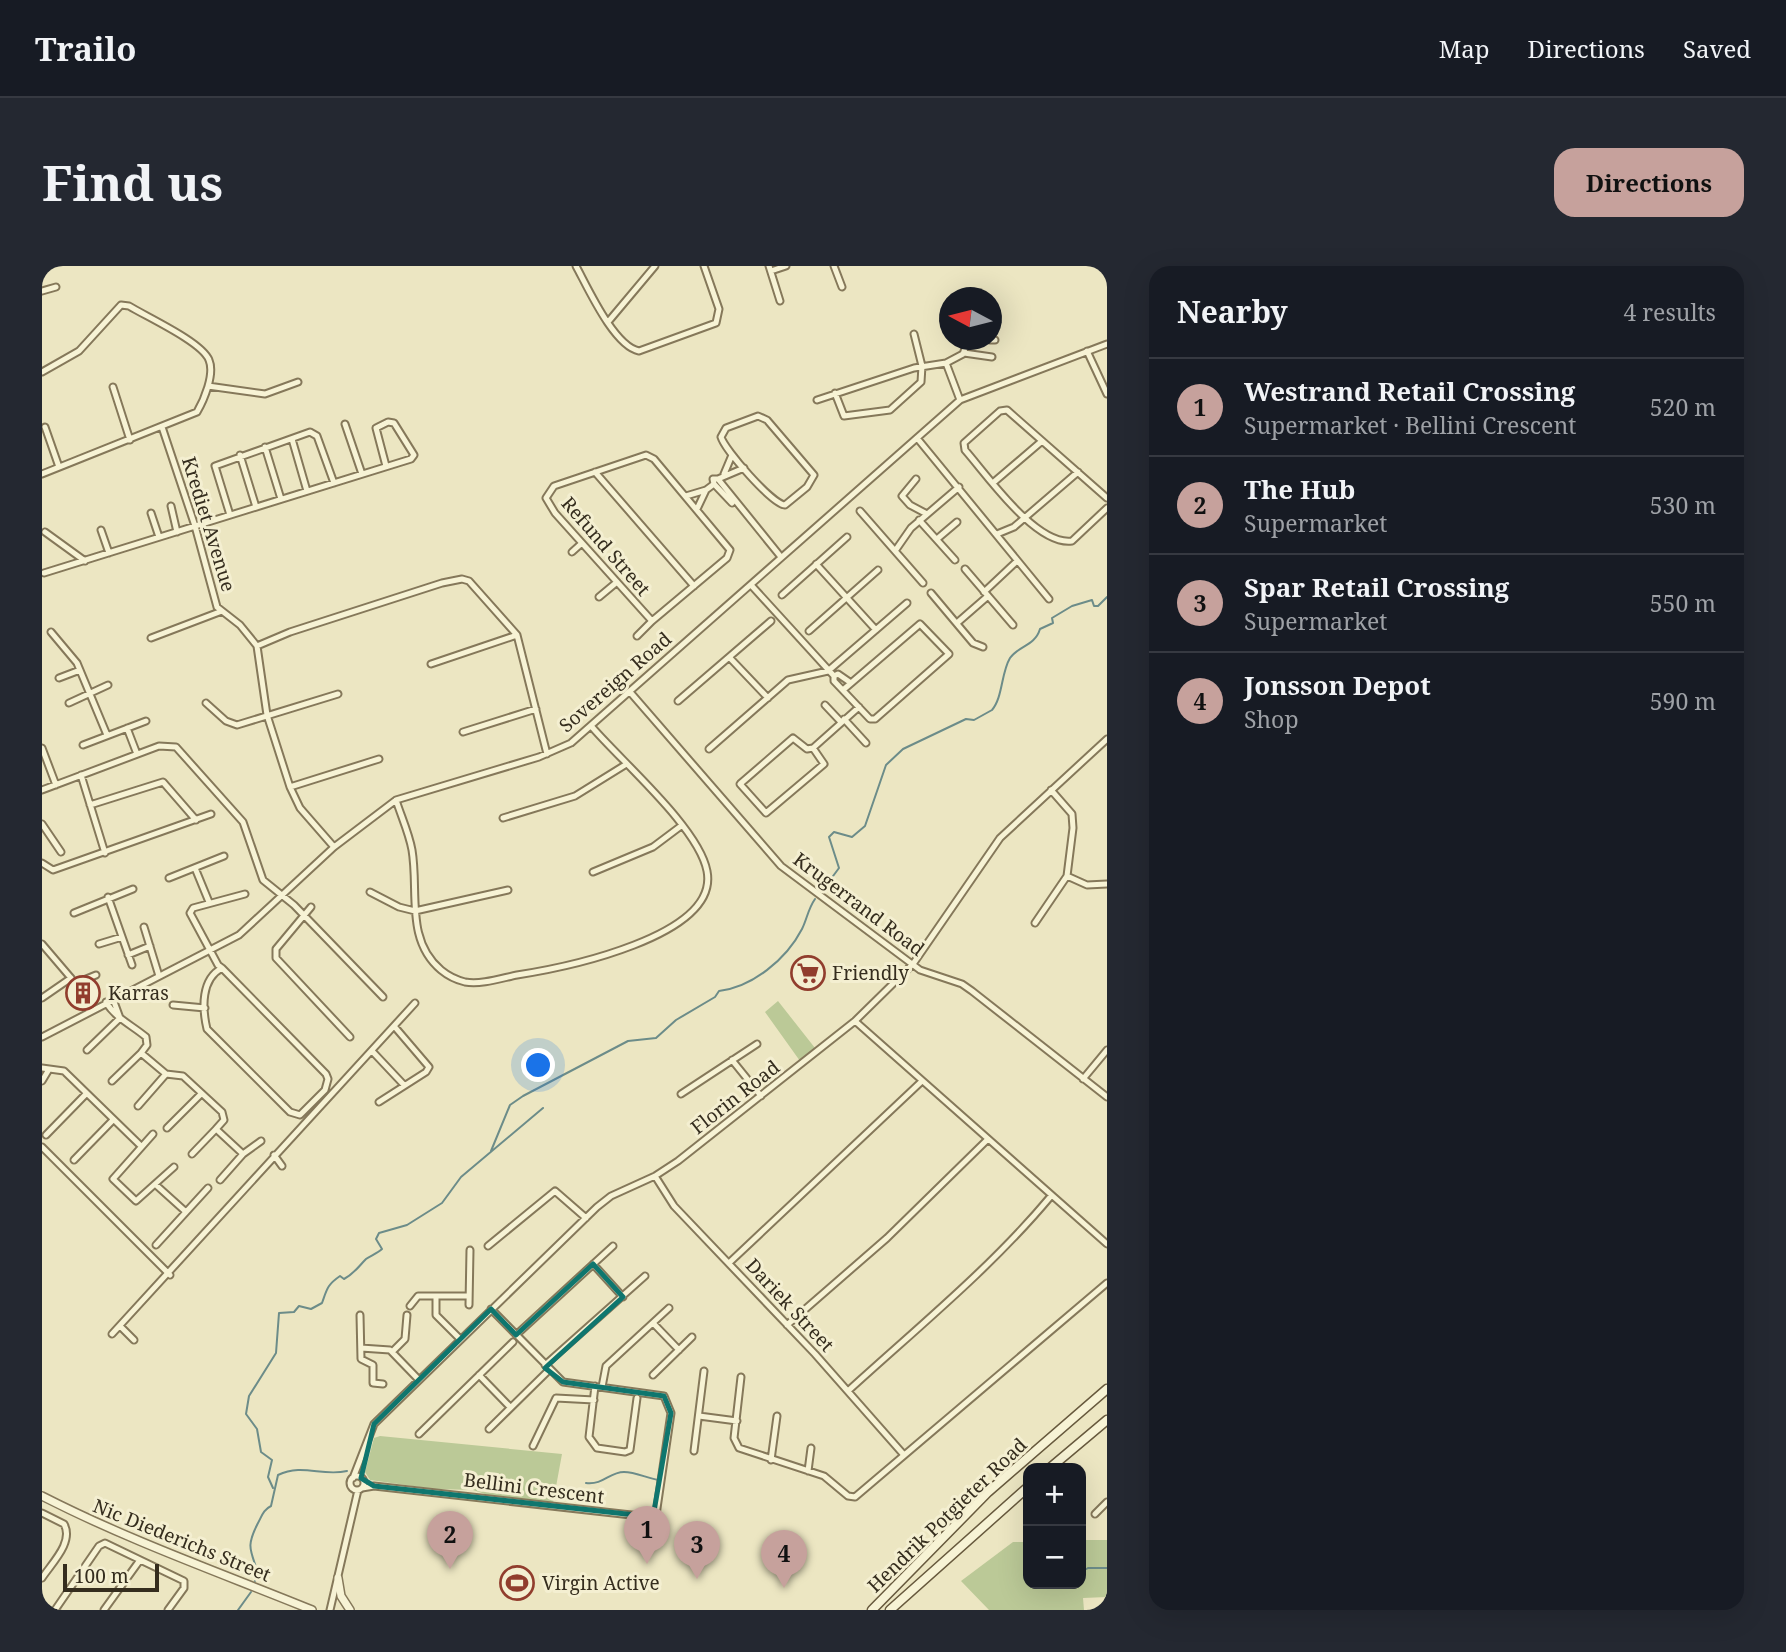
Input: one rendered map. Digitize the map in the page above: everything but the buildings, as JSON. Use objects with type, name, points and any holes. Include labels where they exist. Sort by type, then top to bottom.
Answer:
[{"type":"main road","name":"Hendrik Potgieter Road","points":[[872,1610],[988,1492],[1107,1389]]},
{"type":"main road","name":"Hendrik Potgieter Road","points":[[1056,1463],[1107,1420]]},
{"type":"main road","name":"Hendrik Potgieter Road","points":[[890,1610],[1023,1491]]},
{"type":"street","points":[[608,322],[655,266]]},
{"type":"street","points":[[577,267],[608,322],[627,345],[639,351],[713,325],[718,320],[719,309],[704,266]]},
{"type":"street","points":[[780,301],[770,269],[786,266]]},
{"type":"street","points":[[834,266],[842,288]]},
{"type":"street","points":[[42,291],[55,287]]},
{"type":"street","points":[[42,372],[79,351],[119,305],[129,306],[202,351],[211,365],[208,386],[197,412],[42,474]]},
{"type":"street","points":[[835,393],[844,416],[890,410],[919,386],[922,366],[914,334]]},
{"type":"street","name":"Sovereign Road","points":[[42,1037],[239,935],[334,847],[396,800],[547,754],[571,743],[960,400],[1107,344]]},
{"type":"street","points":[[964,354],[965,350]]},
{"type":"street","points":[[1087,351],[1107,394]]},
{"type":"street","points":[[817,400],[922,366],[946,363],[964,354],[992,357]]},
{"type":"street","points":[[946,363],[960,400]]},
{"type":"street","points":[[208,386],[265,394],[298,382]]},
{"type":"street","points":[[113,387],[130,440]]},
{"type":"street","points":[[1107,498],[1007,410],[1000,411],[964,446],[1023,520],[1069,541],[1107,509]]},
{"type":"street","points":[[751,417],[762,417],[811,469],[814,478],[792,502],[779,505],[744,468],[723,443],[722,432],[751,417]]},
{"type":"street","points":[[44,573],[386,467],[414,455],[392,422],[376,428],[386,467]]},
{"type":"street","points":[[345,424],[362,474]]},
{"type":"street","points":[[45,427],[60,467]]},
{"type":"street","name":"Krediet Avenue","points":[[162,427],[195,526],[215,600],[222,611],[240,625],[257,646]]},
{"type":"street","points":[[230,515],[215,466],[265,447],[314,433],[334,483]]},
{"type":"street","points":[[917,438],[1049,599]]},
{"type":"street","points":[[292,439],[307,491]]},
{"type":"street","points":[[994,482],[1042,441]]},
{"type":"street","points":[[265,447],[281,499]]},
{"type":"street","points":[[240,455],[256,507]]},
{"type":"street","points":[[697,509],[706,490],[718,479],[732,455]]},
{"type":"street","name":"Refund Street","points":[[651,456],[686,496],[730,550],[727,558],[652,621],[555,513],[546,498],[554,486],[651,456]]},
{"type":"street","points":[[718,479],[744,468]]},
{"type":"street","points":[[595,472],[694,586]]},
{"type":"street","points":[[997,534],[1023,520],[1078,472]]},
{"type":"street","points":[[718,479],[781,557]]},
{"type":"street","points":[[916,479],[902,496],[910,505],[927,514]]},
{"type":"street","points":[[895,551],[919,520],[959,487]]},
{"type":"street","points":[[686,496],[706,490]]},
{"type":"street","points":[[171,506],[177,532]]},
{"type":"street","points":[[860,511],[923,583]]},
{"type":"street","points":[[151,513],[159,537]]},
{"type":"street","points":[[919,520],[955,560]]},
{"type":"street","points":[[937,539],[957,522]]},
{"type":"street","points":[[101,530],[109,553]]},
{"type":"street","points":[[46,532],[85,561]]},
{"type":"street","points":[[782,595],[847,537]]},
{"type":"street","points":[[572,552],[582,543]]},
{"type":"street","points":[[957,623],[1017,561]]},
{"type":"street","points":[[816,564],[876,630]]},
{"type":"street","points":[[965,569],[1013,625]]},
{"type":"street","points":[[809,631],[878,570]]},
{"type":"street","points":[[334,847],[300,808],[290,788],[267,715],[257,646],[290,632],[461,579],[476,587],[517,635],[547,754]]},
{"type":"street","points":[[599,597],[617,582]]},
{"type":"street","points":[[751,585],[831,673],[834,681],[870,719],[875,719],[949,654],[924,625],[920,624],[844,690]]},
{"type":"street","points":[[931,593],[973,643],[983,647]]},
{"type":"street","points":[[831,673],[907,603]]},
{"type":"street","points":[[151,638],[222,611]]},
{"type":"street","points":[[637,636],[652,621]]},
{"type":"street","points":[[678,701],[771,621]]},
{"type":"street","points":[[51,632],[80,670],[107,734]]},
{"type":"street","points":[[430,664],[517,635]]},
{"type":"street","points":[[729,657],[768,698]]},
{"type":"street","points":[[59,678],[80,670]]},
{"type":"street","points":[[709,749],[793,677],[831,673],[838,674],[851,683]]},
{"type":"street","points":[[69,703],[108,685]]},
{"type":"street","name":"Krugerrand Road","points":[[629,692],[781,866],[920,970],[962,984],[1107,1097]]},
{"type":"street","points":[[206,703],[231,724],[338,694]]},
{"type":"street","points":[[825,705],[866,743]]},
{"type":"street","points":[[813,748],[824,761],[822,766],[769,813],[763,811],[740,786],[791,738],[807,749],[813,748],[859,706]]},
{"type":"street","points":[[463,732],[536,709]]},
{"type":"street","points":[[83,745],[146,721]]},
{"type":"street","points":[[396,800],[412,848],[415,911],[421,942],[442,970],[457,979],[478,982],[549,970],[607,955],[655,936],[700,903],[708,874],[703,858],[681,826],[657,796],[592,727]]},
{"type":"street","points":[[127,728],[137,754]]},
{"type":"street","name":"Florin Road","points":[[357,1489],[353,1478],[374,1424],[611,1196],[655,1176],[855,1021],[912,964],[943,925],[987,854],[1107,738]]},
{"type":"street","points":[[42,790],[137,754],[169,745],[181,750],[243,822],[258,871],[383,997]]},
{"type":"street","points":[[42,748],[56,785]]},
{"type":"street","points":[[290,788],[379,759]]},
{"type":"street","points":[[503,818],[575,796],[625,765]]},
{"type":"street","points":[[81,775],[105,853]]},
{"type":"street","points":[[90,805],[163,782],[196,820]]},
{"type":"street","points":[[1035,923],[1067,876],[1073,821],[1069,810],[1051,790]]},
{"type":"street","points":[[42,863],[53,870],[211,814]]},
{"type":"street","points":[[42,824],[61,852]]},
{"type":"street","points":[[593,872],[653,847],[681,826]]},
{"type":"street","points":[[169,878],[224,856]]},
{"type":"street","points":[[195,867],[209,902]]},
{"type":"street","points":[[1067,876],[1087,885],[1107,884]]},
{"type":"street","points":[[74,913],[133,889]]},
{"type":"street","points":[[370,892],[399,907],[415,911],[508,890]]},
{"type":"street","points":[[222,968],[209,977],[205,1008],[207,1029],[211,1037],[253,1073],[295,1115],[300,1115],[328,1084],[326,1074],[222,968],[210,952],[190,911],[209,902],[245,894]]},
{"type":"street","points":[[108,897],[132,965]]},
{"type":"street","points":[[312,907],[276,949],[275,958],[349,1037]]},
{"type":"street","points":[[144,927],[159,976]]},
{"type":"street","points":[[99,944],[122,937]]},
{"type":"street","points":[[128,955],[150,946]]},
{"type":"street","points":[[43,947],[72,981],[89,1011]]},
{"type":"street","points":[[42,998],[72,981],[96,975]]},
{"type":"street","points":[[113,999],[120,1018]]},
{"type":"street","points":[[106,1002],[113,1015],[146,1037],[147,1045],[112,1081]]},
{"type":"street","points":[[112,1334],[170,1275],[274,1156],[415,1003]]},
{"type":"street","points":[[173,1005],[205,1008]]},
{"type":"street","points":[[87,1050],[120,1018]]},
{"type":"street","points":[[855,1021],[1107,1244]]},
{"type":"street","points":[[379,1102],[426,1072],[429,1067],[394,1026]]},
{"type":"street","points":[[681,1094],[757,1044]]},
{"type":"street","points":[[1083,1079],[1107,1050]]},
{"type":"street","points":[[372,1051],[404,1085]]},
{"type":"street","points":[[141,1053],[166,1074],[179,1074],[224,1117],[192,1154]]},
{"type":"street","points":[[732,1060],[761,1096]]},
{"type":"street","points":[[42,1080],[45,1070],[65,1071],[141,1146]]},
{"type":"street","points":[[138,1106],[166,1074]]},
{"type":"street","points":[[730,1262],[922,1081]]},
{"type":"street","points":[[46,1135],[86,1094]]},
{"type":"street","points":[[167,1128],[201,1094]]},
{"type":"street","points":[[74,1160],[113,1120]]},
{"type":"street","points":[[216,1129],[243,1154]]},
{"type":"street","points":[[153,1134],[113,1178],[136,1200],[174,1167]]},
{"type":"street","points":[[787,1325],[887,1238],[987,1140]]},
{"type":"street","points":[[220,1180],[243,1154],[261,1141]]},
{"type":"street","points":[[42,1147],[170,1275]]},
{"type":"street","points":[[274,1156],[282,1166]]},
{"type":"street","name":"Dariek Street","points":[[655,1176],[674,1206],[730,1262],[904,1455]]},
{"type":"street","points":[[156,1185],[186,1212]]},
{"type":"street","points":[[156,1245],[208,1188]]},
{"type":"street","points":[[488,1246],[555,1191],[586,1218]]},
{"type":"street","points":[[848,1391],[983,1268],[1051,1196]]},
{"type":"street","points":[[516,1335],[613,1246]]},
{"type":"street","points":[[468,1305],[470,1250]]},
{"type":"street","points":[[593,1264],[623,1297]]},
{"type":"street","points":[[489,1429],[547,1368],[645,1276]]},
{"type":"street","points":[[741,1377],[734,1438],[738,1448],[824,1476],[848,1496],[855,1497],[1107,1283]]},
{"type":"street","points":[[436,1296],[436,1315],[460,1339]]},
{"type":"street","points":[[410,1306],[416,1297],[469,1296]]},
{"type":"street","points":[[637,1398],[631,1448],[625,1452],[597,1448],[591,1443],[594,1400],[606,1366],[669,1308]]},
{"type":"street","name":"Bellini Crescent","points":[[357,1489],[374,1486],[653,1517],[659,1508],[670,1404],[664,1396],[656,1392],[563,1382],[491,1310]]},
{"type":"street","points":[[360,1315],[361,1361],[373,1364],[372,1382],[383,1384]]},
{"type":"street","points":[[392,1352],[405,1339],[407,1315]]},
{"type":"street","points":[[653,1322],[679,1350]]},
{"type":"street","points":[[120,1326],[134,1340]]},
{"type":"street","points":[[653,1375],[692,1337]]},
{"type":"street","points":[[419,1434],[513,1342]]},
{"type":"street","points":[[361,1348],[392,1352],[419,1380]]},
{"type":"street","points":[[694,1451],[704,1371]]},
{"type":"street","points":[[479,1375],[510,1407]]},
{"type":"street","points":[[533,1446],[556,1398],[594,1400]]},
{"type":"street","points":[[699,1416],[737,1421]]},
{"type":"street","points":[[771,1460],[777,1416]]},
{"type":"street","points":[[807,1471],[811,1448]]},
{"type":"street","name":"Florin Road","points":[[357,1489],[362,1479],[363,1455]]},
{"type":"street","points":[[353,1478],[362,1479]]},
{"type":"street","name":"Bellini Crescent","points":[[362,1479],[374,1486]]},
{"type":"street","points":[[330,1610],[357,1489]]},
{"type":"street","name":"Nic Diederichs Street","points":[[42,1496],[154,1549],[313,1610]]},
{"type":"street","points":[[1095,1514],[1107,1502]]},
{"type":"street","points":[[42,1513],[64,1524],[68,1532],[66,1542],[42,1578]]},
{"type":"street","points":[[55,1610],[101,1544],[185,1583],[168,1610]]},
{"type":"street","points":[[104,1610],[140,1560]]},
{"type":"street","points":[[338,1578],[341,1596],[350,1610]]},
{"type":"highlighted area","points":[[593,1264],[623,1297],[545,1368],[563,1382],[664,1396],[671,1413],[653,1517],[374,1486],[361,1478],[374,1424],[491,1309],[516,1335]]},
{"type":"green space","points":[[778,1001],[815,1048],[800,1061],[765,1012]]},
{"type":"green space","points":[[380,1436],[562,1454],[553,1503],[491,1496],[473,1490],[434,1489],[370,1480],[365,1472],[374,1438]]},
{"type":"green space","points":[[1086,1540],[1107,1540],[1107,1597],[1083,1598],[1084,1610],[989,1610],[961,1581],[1013,1542],[1023,1542],[1023,1589],[1086,1589]]},
{"type":"waterway","points":[[822,891],[839,868],[829,837],[834,832],[852,837],[865,826],[886,765],[903,749],[966,719],[974,720],[992,710],[996,705],[1007,664],[1013,654],[1034,639],[1040,629],[1053,623],[1052,618],[1072,606],[1092,600],[1094,606],[1098,606],[1107,597]]},
{"type":"waterway","points":[[491,1151],[510,1105],[523,1096],[628,1041],[656,1038],[676,1020],[715,997],[719,991],[744,984],[767,970],[795,940],[815,899]]},
{"type":"waterway","points":[[273,1488],[268,1477],[272,1460],[261,1452],[257,1429],[246,1414],[249,1396],[276,1353],[279,1313],[294,1312],[299,1306],[311,1309],[322,1303],[332,1282],[340,1276],[344,1279],[348,1277],[366,1259],[382,1249],[376,1239],[379,1233],[407,1225],[442,1203],[461,1177],[543,1108]]},
{"type":"waterway","points":[[255,1581],[259,1576],[250,1544],[263,1513],[271,1506],[278,1475],[296,1470],[347,1471]]},
{"type":"waterway","points":[[586,1483],[624,1472],[658,1480]]},
{"type":"waterway","points":[[1086,1569],[1107,1568]]},
{"type":"waterway","points":[[238,1610],[251,1592]]},
{"type":"place","name":"Friendly","points":[[808,973]]},
{"type":"place","name":"Karras","points":[[83,993]]},
{"type":"place","name":"Westrand Retail Crossing","points":[[647,1564]]},
{"type":"place","name":"The Hub","points":[[450,1569]]},
{"type":"place","name":"Spar Retail Crossing","points":[[697,1579]]},
{"type":"place","name":"Virgin Active","points":[[517,1583]]},
{"type":"place","name":"Jonsson Depot","points":[[784,1588]]}]
